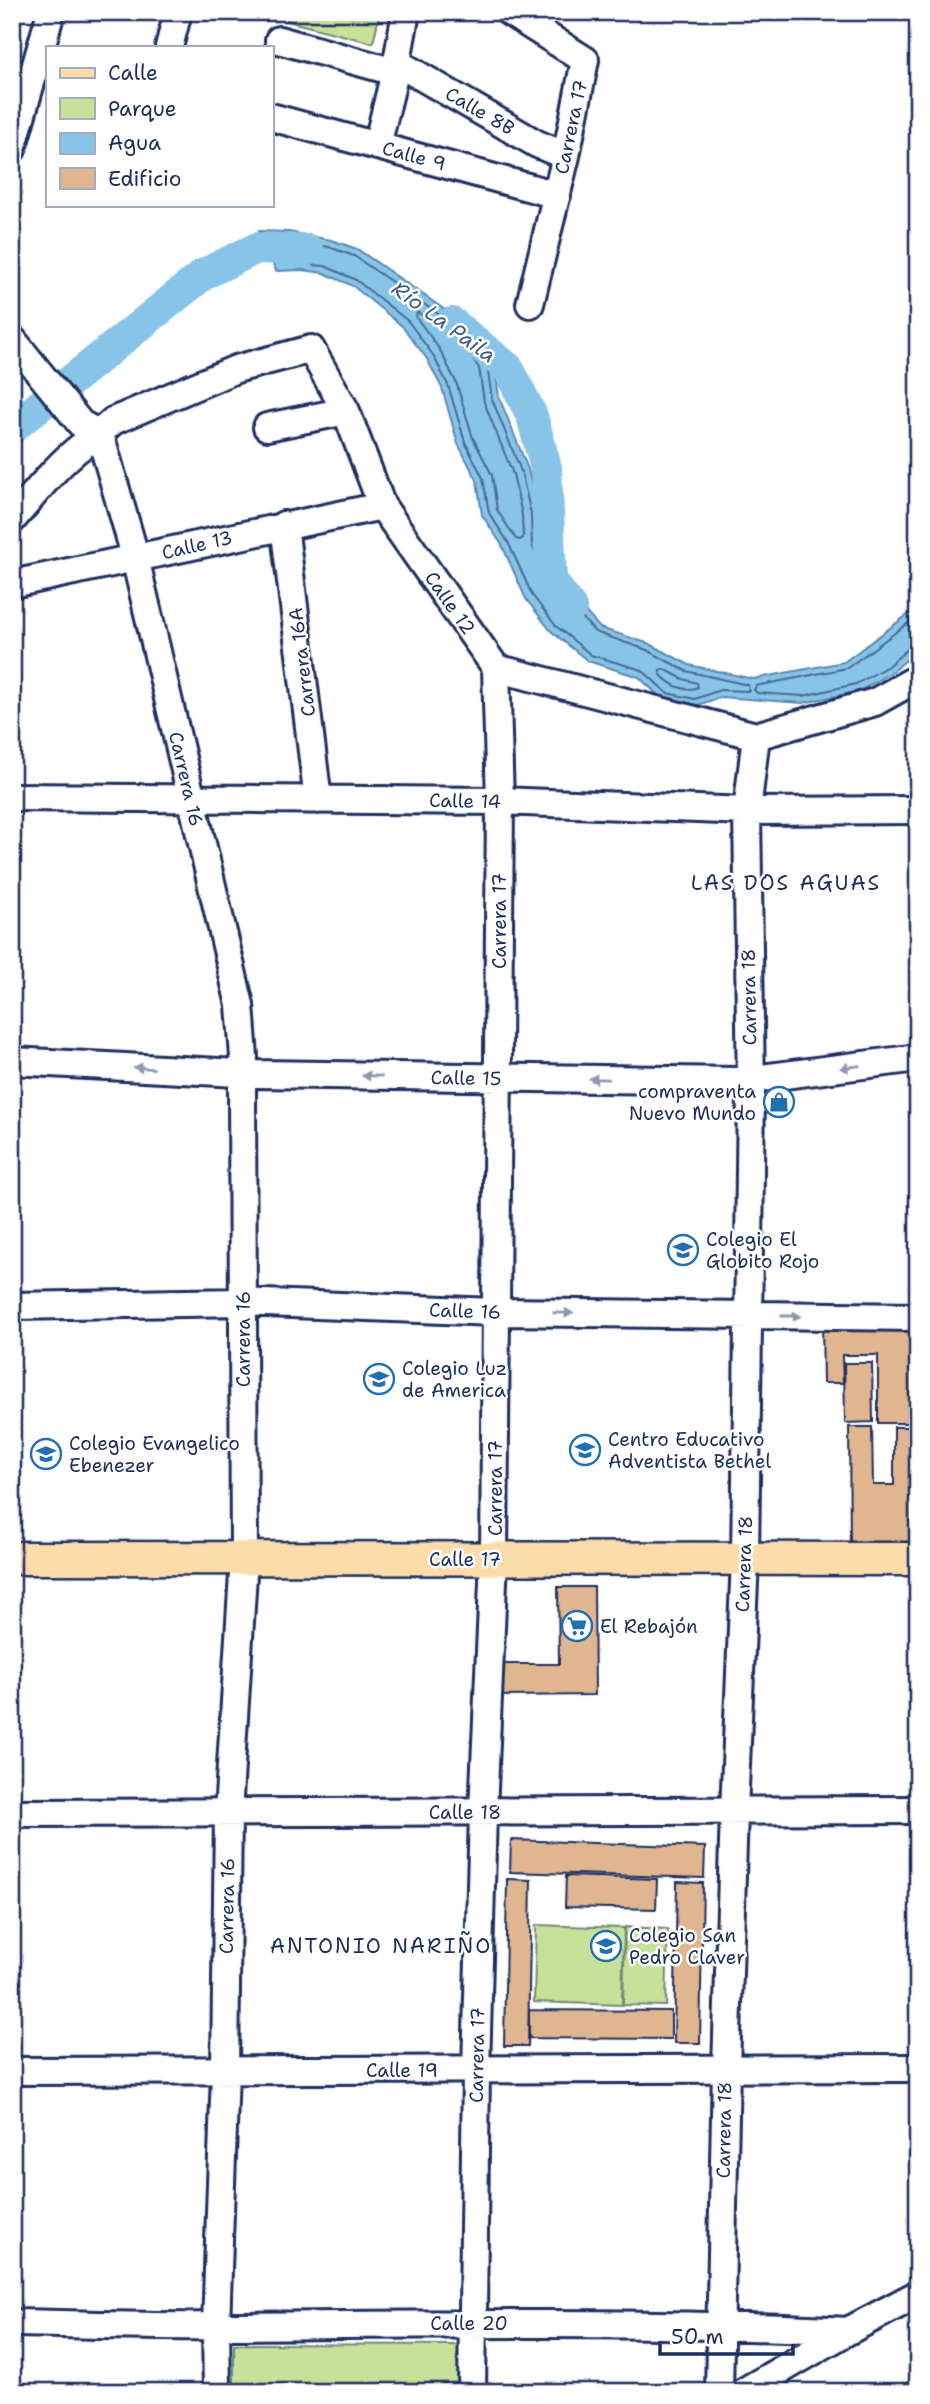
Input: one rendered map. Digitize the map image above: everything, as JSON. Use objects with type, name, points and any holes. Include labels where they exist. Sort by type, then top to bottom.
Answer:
[{"type":"main road","name":"Calle 17","points":[[12,1558],[918,1559]]},
{"type":"street","points":[[12,149],[32,63],[51,12]]},
{"type":"street","points":[[169,46],[178,12]]},
{"type":"street","points":[[377,146],[406,12]]},
{"type":"street","name":"Carrera 17","points":[[509,12],[585,60],[566,156],[530,304]]},
{"type":"street","name":"Calle 8B","points":[[279,40],[396,67],[537,144],[566,156]]},
{"type":"street","name":"Calle 9","points":[[273,118],[557,195]]},
{"type":"street","name":"Carrera 16","points":[[15,343],[90,429],[132,545],[240,1005],[244,1058],[244,1558],[228,1813],[225,2071],[216,2326],[217,2392]]},
{"type":"street","name":"Calle 12","points":[[90,429],[236,369],[311,349],[346,411],[382,506],[496,668]]},
{"type":"street","points":[[267,427],[346,411]]},
{"type":"street","points":[[12,520],[75,452],[90,429]]},
{"type":"street","name":"Calle 13","points":[[12,583],[382,506]]},
{"type":"street","name":"Carrera 16A","points":[[284,525],[318,800]]},
{"type":"street","points":[[496,668],[756,736],[875,702],[918,678]]},
{"type":"street","name":"Carrera 17","points":[[472,2392],[476,2070],[494,1559],[500,801],[496,668]]},
{"type":"street","name":"Carrera 18","points":[[719,2392],[734,1811],[745,1559],[751,1081],[747,811],[756,736]]},
{"type":"street","name":"Calle 14","points":[[12,797],[500,801],[747,811],[918,810]]},
{"type":"street","name":"Calle 15","points":[[12,1060],[242,1073],[751,1081],[918,1059]]},
{"type":"street","name":"Calle 16","points":[[12,1306],[242,1302],[495,1312],[918,1317]]},
{"type":"street","name":"Calle 18","points":[[12,1813],[918,1810]]},
{"type":"street","name":"Calle 19","points":[[12,2071],[918,2068]]},
{"type":"street","points":[[743,2392],[918,2294]]},
{"type":"street","name":"Calle 20","points":[[12,2323],[216,2326],[474,2322],[720,2324],[848,2331]]},
{"type":"green space","points":[[289,12],[380,12],[373,43],[287,21]]},
{"type":"green space","points":[[536,1925],[624,1928],[622,2005],[534,2002]]},
{"type":"green space","points":[[625,1927],[668,1929],[666,2006],[623,2005]]},
{"type":"green space","points":[[234,2344],[458,2345],[458,2392],[234,2392]]},
{"type":"water","points":[[259,231],[289,232],[331,240],[357,249],[471,328],[494,362],[499,397],[528,469],[538,513],[538,543],[550,573],[600,628],[650,644],[689,665],[753,679],[844,662],[918,607],[918,650],[892,672],[859,691],[803,703],[721,697],[695,706],[663,700],[639,677],[588,661],[551,631],[526,599],[502,545],[482,515],[477,480],[458,444],[442,388],[427,359],[402,326],[353,286],[324,273],[303,270],[276,271]]},
{"type":"building","points":[[822,1322],[918,1322],[918,1423],[878,1423],[878,1355],[842,1355],[843,1383],[823,1383]]},
{"type":"building","points":[[844,1363],[872,1363],[873,1422],[845,1423]]},
{"type":"building","points":[[849,1427],[872,1427],[873,1485],[894,1485],[894,1427],[918,1427],[918,1542],[850,1543]]},
{"type":"building","name":"El Rebajón","points":[[558,1587],[594,1587],[595,1695],[502,1696],[502,1664],[559,1664]]},
{"type":"building","points":[[511,1840],[705,1847],[704,1878],[510,1872]]},
{"type":"building","points":[[566,1876],[657,1879],[656,1909],[565,1907]]},
{"type":"building","points":[[507,1879],[531,1880],[528,2046],[504,2046]]},
{"type":"building","points":[[677,1882],[703,1883],[700,2043],[674,2043]]},
{"type":"building","points":[[529,2010],[671,2011],[671,2039],[529,2038]]},
{"type":"waterway","name":"Río La Paila","points":[[12,428],[204,274],[257,248],[308,250]]},
{"type":"waterway","name":"Río La Paila","points":[[452,323],[508,368],[532,416],[546,468],[551,580],[571,608]]},
{"type":"place","name":"compraventa Nuevo Mundo","points":[[779,1102]]},
{"type":"place","name":"Colegio El Globito Rojo","points":[[683,1250]]},
{"type":"place","name":"Colegio Luz de America","points":[[379,1379]]},
{"type":"place","name":"Centro Educativo Adventista Bethel","points":[[585,1450]]},
{"type":"place","name":"Colegio Evangelico Ebenezer","points":[[46,1454]]},
{"type":"place","name":"El Rebajón","points":[[577,1626]]},
{"type":"place","name":"Colegio San Pedro Claver","points":[[606,1946]]},
{"type":"district","name":"LAS DOS AGUAS","points":[[786,883]]},
{"type":"district","name":"ANTONIO NARIÑO","points":[[381,1946]]}]
